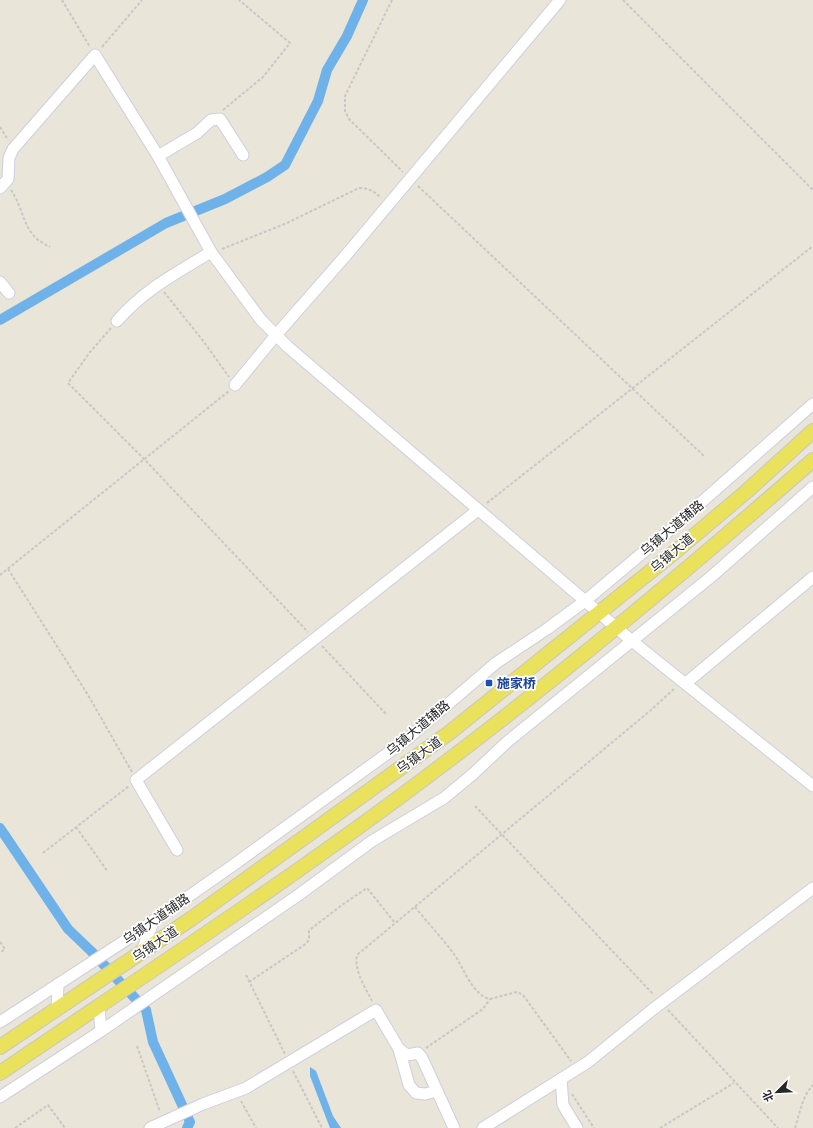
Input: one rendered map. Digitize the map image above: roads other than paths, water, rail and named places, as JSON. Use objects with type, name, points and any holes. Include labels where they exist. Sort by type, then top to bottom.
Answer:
[{"type":"main road","name":"乌镇大道","points":[[0,1047],[138,955],[258,872],[427,750],[600,613],[747,491],[813,431]]},
{"type":"main road","name":"乌镇大道","points":[[0,1073],[99,1008],[267,893],[436,770],[617,627],[746,520],[813,460]]},
{"type":"street","points":[[235,385],[560,0]]},
{"type":"street","points":[[3,185],[8,179],[9,158],[13,149],[96,55],[158,156],[195,226],[211,252],[261,320],[276,335],[478,510],[632,641],[813,786]]},
{"type":"street","points":[[158,156],[197,133],[212,120],[220,119],[243,155]]},
{"type":"street","points":[[117,321],[133,303],[158,284],[211,252]]},
{"type":"street","points":[[0,282],[9,293]]},
{"type":"street","name":"乌镇大道辅路","points":[[0,1022],[119,945],[232,866],[406,740],[496,663],[547,629],[585,601],[677,524],[813,404]]},
{"type":"street","points":[[0,1097],[101,1031],[297,896],[372,841],[444,798],[473,774],[507,742],[734,557],[813,486]]},
{"type":"street","points":[[177,850],[136,780],[478,510]]},
{"type":"street","points":[[684,682],[813,577]]},
{"type":"street","points":[[483,1128],[562,1083],[577,1069],[661,1003],[813,888]]},
{"type":"street","points":[[138,955],[154,920]]},
{"type":"street","points":[[57,1009],[58,984]]},
{"type":"street","points":[[99,1008],[101,1031]]},
{"type":"street","points":[[150,1128],[203,1104],[236,1092],[289,1063],[376,1010],[399,1049],[409,1085],[416,1093],[425,1094],[437,1091]]},
{"type":"street","points":[[399,1049],[407,1055],[418,1053],[422,1058],[454,1128]]},
{"type":"street","points":[[562,1083],[563,1105],[577,1128]]},
{"type":"water","points":[[310,1067],[316,1071],[333,1116],[341,1128],[330,1128],[310,1076]]},
{"type":"waterway","points":[[0,320],[166,223],[225,199],[267,177],[285,165],[318,101],[327,70],[347,36],[363,0]]},
{"type":"waterway","points":[[0,828],[68,929],[91,951],[146,1010],[153,1042],[190,1122],[187,1128]]},
{"type":"place","name":"施家桥","points":[[489,683]]}]
